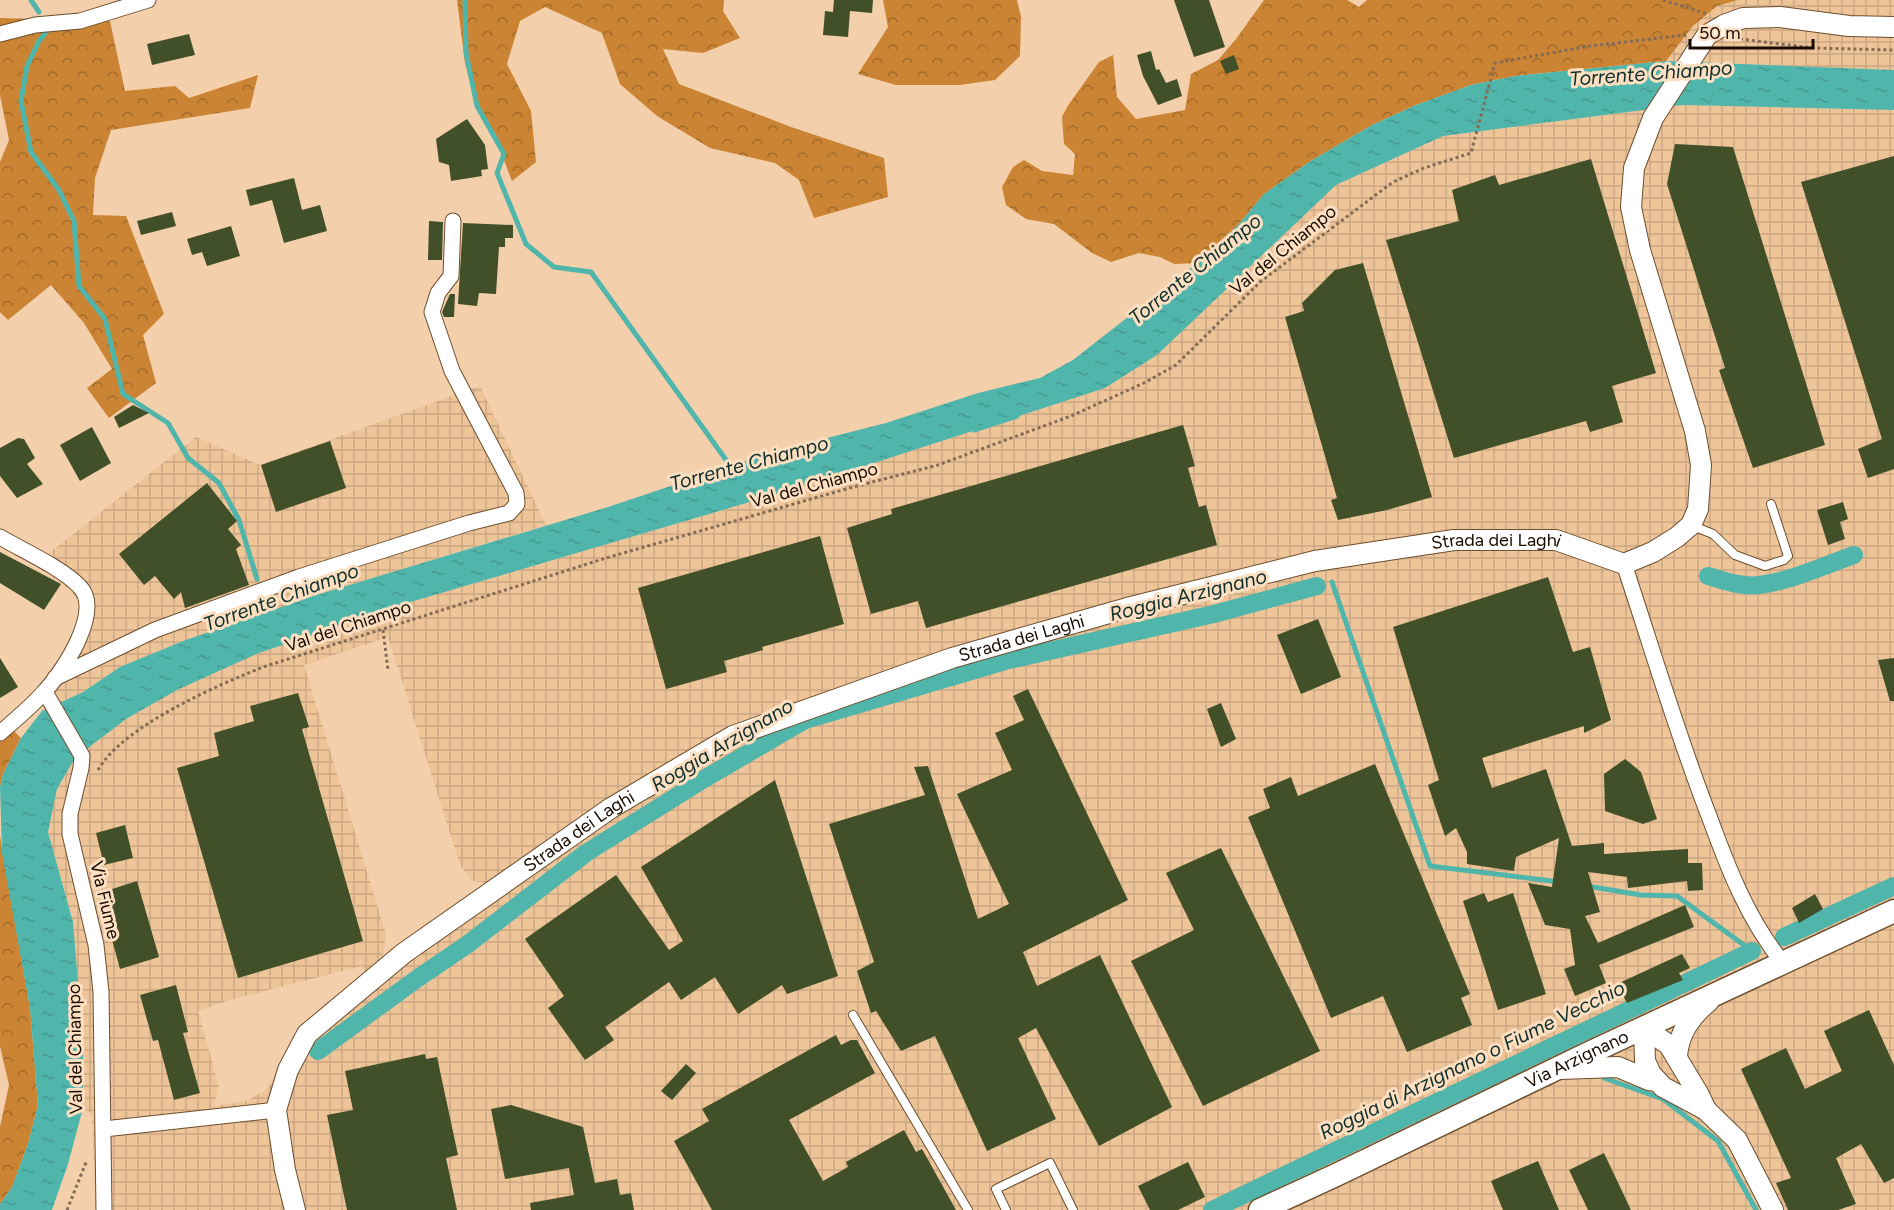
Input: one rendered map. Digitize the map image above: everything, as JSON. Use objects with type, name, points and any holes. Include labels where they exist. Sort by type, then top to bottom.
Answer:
[{"type":"main road","name":"Via Arzignano","points":[[1260,1210],[1894,911]]},
{"type":"street","points":[[0,34],[35,25],[80,21],[148,0]]},
{"type":"street","points":[[1783,963],[1773,952],[1736,888],[1692,773],[1624,564],[1653,552],[1691,525],[1698,509],[1701,465],[1695,431],[1640,250],[1631,207],[1634,168],[1653,118],[1702,43],[1724,25],[1743,18],[1780,17],[1849,26],[1894,27]]},
{"type":"street","points":[[55,678],[154,630],[299,577],[469,523],[509,513],[517,504],[516,493],[452,371],[432,312],[438,293],[451,276],[453,220]]},
{"type":"street","points":[[0,537],[80,586],[88,603],[84,627],[71,656],[45,692],[0,733]]},
{"type":"street","name":"Strada dei Laghi","points":[[295,1210],[285,1170],[276,1110],[288,1070],[307,1034],[404,953],[611,808],[733,736],[952,658],[1127,608],[1315,561],[1454,540],[1556,540],[1624,564]]},
{"type":"street","name":"Via Fiume","points":[[45,692],[82,756],[70,814],[70,834],[96,945],[101,992],[104,1210]]},
{"type":"street","points":[[1677,1056],[1678,1043],[1685,1027],[1694,1014],[1716,995]]},
{"type":"street","points":[[1644,1028],[1669,1045],[1706,1110]]},
{"type":"street","points":[[1644,1028],[1645,1061],[1651,1074],[1663,1087],[1706,1110],[1737,1140],[1773,1210]]},
{"type":"street","points":[[1556,1069],[1618,1067],[1657,1081]]},
{"type":"street","points":[[104,1129],[276,1110]]},
{"type":"lane","points":[[1691,525],[1713,534],[1735,555],[1765,566],[1784,560],[1788,556],[1771,504]]},
{"type":"lane","points":[[853,1015],[968,1210]]},
{"type":"lane","points":[[1006,1210],[996,1189],[1050,1163],[1073,1210]]},
{"type":"path","points":[[1663,0],[1708,15],[1724,25]]},
{"type":"path","name":"Val del Chiampo","points":[[94,776],[121,742],[171,710],[216,686],[263,667],[618,555],[853,487],[938,465],[1081,411],[1144,383],[1176,365],[1260,282],[1393,182],[1424,168],[1471,153],[1496,63],[1590,46],[1692,34],[1702,43],[1894,50]]},
{"type":"path","points":[[383,629],[388,670]]},
{"type":"path","points":[[67,1210],[90,1150]]},
{"type":"shaded area","points":[[1738,0],[1894,0],[1894,70],[1666,61],[1693,26],[1717,6]]},
{"type":"shaded area","points":[[1683,105],[1894,110],[1894,1210],[96,1210],[92,1114],[83,1108],[83,1042],[73,922],[48,832],[57,789],[75,758],[126,719],[177,690],[259,653],[404,604],[794,489],[1105,388],[1157,355],[1336,185],[1443,136]],"holes":[[[388,637],[460,865],[473,881],[488,883],[383,957],[386,934],[304,665]],[[362,966],[366,976],[322,1006],[294,1042],[268,1088],[247,1101],[214,1106],[219,1087],[198,1011],[230,1000]]]},
{"type":"shaded area","points":[[480,386],[546,525],[313,596],[183,641],[120,667],[83,692],[42,711],[75,643],[81,602],[64,585],[34,565],[196,437],[260,465]]},
{"type":"green space","points":[[457,0],[724,0],[723,11],[740,38],[703,53],[663,49],[679,84],[791,127],[884,158],[888,197],[814,218],[799,180],[775,163],[710,148],[657,116],[620,84],[602,33],[545,7],[520,21],[507,64],[531,111],[536,162],[512,181],[502,155],[475,101],[465,63]]},
{"type":"green space","points":[[883,0],[1017,0],[1021,17],[1020,56],[995,80],[960,85],[896,85],[858,74],[888,27]]},
{"type":"green space","points":[[1264,0],[1347,0],[1359,7],[1367,0],[1738,0],[1717,6],[1693,26],[1666,61],[1515,76],[1471,85],[1416,105],[1372,125],[1309,162],[1264,194],[1239,224],[1197,263],[1174,264],[1160,257],[1139,253],[1111,262],[1092,253],[1054,224],[1026,219],[1006,205],[1002,187],[1013,167],[1024,160],[1042,171],[1073,175],[1075,154],[1064,144],[1062,117],[1099,62],[1113,55],[1117,97],[1136,119],[1185,110],[1191,74],[1218,60]]},
{"type":"green space","points":[[0,18],[110,21],[125,91],[175,86],[189,98],[258,75],[250,108],[111,130],[95,178],[93,215],[126,216],[164,314],[143,335],[156,383],[109,418],[87,388],[112,369],[84,323],[51,285],[8,320],[0,312],[0,162],[9,140],[0,95]]},
{"type":"green space","points":[[7,724],[21,738],[3,774],[0,787],[0,729]]},
{"type":"green space","points":[[0,836],[30,1008],[38,1105],[28,1144],[12,1187],[0,1204],[0,1127],[9,1085],[0,1046]]},
{"type":"water","points":[[1666,61],[1894,70],[1894,110],[1682,105],[1443,136],[1336,185],[1157,355],[1105,388],[794,489],[404,604],[259,653],[177,690],[126,719],[75,758],[57,789],[48,832],[73,922],[83,1042],[83,1108],[68,1164],[52,1210],[0,1210],[0,1204],[12,1187],[28,1144],[38,1105],[30,1008],[2,853],[0,787],[3,774],[21,738],[42,711],[83,692],[120,667],[183,641],[313,596],[608,507],[772,452],[886,423],[978,393],[1040,378],[1073,360],[1197,263],[1239,224],[1264,194],[1309,162],[1372,125],[1416,105],[1471,85],[1515,76]]},
{"type":"building","points":[[834,0],[873,0],[872,13],[850,11],[848,37],[823,35],[825,11],[833,12]]},
{"type":"building","points":[[1174,0],[1209,0],[1225,47],[1194,57]]},
{"type":"building","points":[[189,34],[195,55],[152,65],[147,44]]},
{"type":"building","points":[[1151,51],[1156,70],[1159,69],[1166,83],[1177,79],[1182,96],[1158,105],[1143,76],[1137,55]]},
{"type":"building","points":[[1234,55],[1239,69],[1226,74],[1220,61]]},
{"type":"building","points":[[467,119],[485,145],[488,169],[481,170],[482,176],[451,181],[449,165],[439,162],[436,139]]},
{"type":"building","points":[[1675,144],[1733,147],[1825,445],[1753,468],[1719,370],[1725,368],[1667,184]]},
{"type":"building","points":[[1894,156],[1894,469],[1868,478],[1858,449],[1882,439],[1801,182]]},
{"type":"building","points":[[1591,159],[1656,373],[1612,386],[1623,422],[1590,432],[1586,421],[1454,458],[1386,240],[1459,221],[1452,190],[1495,175],[1499,185]]},
{"type":"building","points":[[294,178],[302,210],[320,205],[327,231],[284,243],[272,200],[250,206],[246,190]]},
{"type":"building","points":[[172,212],[176,226],[141,235],[137,221]]},
{"type":"building","points":[[429,221],[443,222],[442,260],[428,260]]},
{"type":"building","points":[[463,223],[513,225],[513,238],[505,238],[505,247],[499,247],[496,294],[479,293],[477,306],[458,304]]},
{"type":"building","points":[[231,226],[240,256],[207,266],[202,252],[192,255],[187,239]]},
{"type":"building","points":[[1363,263],[1432,497],[1387,510],[1338,520],[1331,500],[1337,498],[1285,317],[1304,311],[1302,303],[1335,270]]},
{"type":"building","points":[[450,294],[455,294],[454,317],[444,317],[442,312]]},
{"type":"building","points":[[133,405],[149,413],[119,428],[114,417]]},
{"type":"building","points":[[1183,425],[1195,466],[1188,468],[1199,507],[1206,505],[1217,545],[926,628],[918,601],[871,614],[847,528],[892,514],[891,509]]},
{"type":"building","points":[[92,427],[111,463],[80,481],[60,445]]},
{"type":"building","points":[[18,438],[24,439],[35,458],[27,464],[43,484],[17,498],[0,476],[0,448]]},
{"type":"building","points":[[330,441],[346,488],[276,512],[261,465]]},
{"type":"building","points":[[207,483],[237,521],[228,529],[241,545],[236,549],[249,585],[185,608],[181,592],[174,599],[155,576],[144,585],[119,554]]},
{"type":"building","points":[[1843,502],[1848,519],[1840,522],[1845,539],[1828,545],[1817,510]]},
{"type":"building","points":[[820,536],[844,624],[762,647],[763,650],[724,661],[727,672],[666,689],[638,588]]},
{"type":"building","points":[[0,552],[61,584],[44,610],[0,583]]},
{"type":"building","points":[[1548,577],[1573,652],[1590,647],[1611,720],[1584,733],[1584,726],[1482,758],[1492,788],[1546,769],[1572,846],[1604,843],[1604,854],[1688,849],[1688,863],[1702,863],[1703,890],[1688,891],[1687,881],[1628,888],[1627,877],[1588,872],[1600,912],[1585,916],[1598,943],[1685,905],[1694,927],[1599,965],[1606,983],[1575,996],[1564,969],[1575,965],[1570,929],[1545,925],[1528,883],[1552,887],[1559,838],[1516,857],[1514,871],[1467,864],[1467,852],[1456,828],[1445,836],[1428,785],[1439,780],[1393,627]]},
{"type":"building","points":[[1318,619],[1341,677],[1301,694],[1277,635]]},
{"type":"building","points":[[0,658],[18,687],[0,698]]},
{"type":"building","points":[[1894,658],[1894,701],[1890,701],[1878,660]]},
{"type":"building","points":[[1028,689],[1128,900],[1023,952],[1037,986],[1100,955],[1172,1107],[1099,1146],[1036,1028],[1018,1038],[1056,1119],[987,1151],[935,1036],[901,1051],[876,1011],[871,1013],[857,971],[874,962],[829,824],[925,795],[914,767],[928,766],[978,919],[1009,904],[957,794],[1012,770],[995,733],[1024,720],[1013,696]]},
{"type":"building","points":[[298,693],[309,727],[302,729],[363,941],[238,978],[177,768],[219,756],[214,733],[254,721],[250,706]]},
{"type":"building","points":[[1221,703],[1236,739],[1221,747],[1207,709]]},
{"type":"building","points":[[1625,759],[1641,772],[1657,819],[1643,824],[1605,811],[1604,774]]},
{"type":"building","points":[[1375,764],[1470,994],[1461,998],[1472,1025],[1407,1052],[1383,996],[1331,1018],[1248,817],[1270,808],[1263,789],[1291,777],[1298,796]]},
{"type":"building","points":[[775,780],[838,976],[787,994],[782,985],[738,1014],[715,977],[681,1000],[669,982],[605,1027],[614,1040],[585,1060],[548,1008],[564,996],[525,939],[616,875],[669,950],[683,941],[641,867]]},
{"type":"building","points":[[125,825],[133,858],[104,865],[96,833]]},
{"type":"building","points":[[1221,848],[1320,1051],[1203,1106],[1131,961],[1194,930],[1166,873]]},
{"type":"building","points":[[137,881],[159,957],[120,969],[111,936],[119,934],[106,891]]},
{"type":"building","points":[[1484,893],[1488,902],[1513,893],[1546,994],[1498,1010],[1463,901]]},
{"type":"building","points":[[1815,894],[1823,909],[1799,923],[1792,908]]},
{"type":"building","points":[[1682,954],[1690,968],[1679,973],[1683,980],[1627,1003],[1617,984]]},
{"type":"building","points":[[176,985],[188,1032],[183,1033],[200,1093],[174,1100],[158,1040],[153,1041],[140,995]]},
{"type":"building","points":[[1869,1010],[1894,1065],[1894,1178],[1884,1183],[1861,1144],[1836,1158],[1856,1204],[1838,1210],[1788,1210],[1776,1183],[1791,1178],[1741,1069],[1786,1048],[1805,1089],[1842,1071],[1824,1031]]},
{"type":"building","points":[[836,1035],[841,1045],[857,1040],[875,1073],[789,1120],[823,1181],[848,1167],[846,1162],[904,1130],[916,1152],[922,1149],[956,1210],[712,1210],[674,1141],[709,1121],[702,1109]]},
{"type":"building","points":[[425,1054],[426,1059],[437,1057],[458,1155],[446,1158],[457,1210],[347,1210],[327,1115],[353,1110],[345,1071]]},
{"type":"building","points":[[686,1064],[696,1073],[672,1100],[661,1091]]},
{"type":"building","points":[[511,1105],[583,1127],[595,1183],[617,1179],[620,1195],[631,1193],[634,1210],[531,1210],[530,1203],[574,1195],[569,1168],[505,1179],[491,1109]]},
{"type":"building","points":[[1604,1153],[1631,1210],[1588,1210],[1569,1170]]},
{"type":"building","points":[[1538,1161],[1559,1210],[1503,1210],[1491,1181]]},
{"type":"building","points":[[1188,1162],[1205,1197],[1178,1210],[1150,1210],[1138,1186]]},
{"type":"waterway","points":[[31,0],[39,12]]},
{"type":"waterway","points":[[465,0],[466,53],[477,106],[504,154],[497,173],[526,244],[554,267],[591,272],[734,471]]},
{"type":"waterway","points":[[47,31],[39,41],[27,66],[21,101],[31,152],[59,190],[74,221],[79,286],[105,319],[123,394],[168,423],[188,458],[219,483],[239,520],[257,579]]},
{"type":"waterway","name":"Torrente Chiampo","points":[[974,430],[1017,416]]},
{"type":"waterway","name":"Roggia Arzignano","points":[[1708,576],[1727,582],[1759,585],[1795,577],[1854,555]]},
{"type":"waterway","points":[[1332,582],[1430,866],[1560,882]]},
{"type":"waterway","name":"Roggia Arzignano","points":[[318,1051],[468,944],[586,853],[704,779],[805,720],[1005,661],[1214,614],[1317,586]]},
{"type":"waterway","points":[[1587,886],[1641,895],[1677,896],[1752,951]]},
{"type":"waterway","name":"Roggia di Arzignano o Fiume Vecchio","points":[[1784,937],[1894,886]]},
{"type":"waterway","name":"Roggia di Arzignano o Fiume Vecchio","points":[[1212,1210],[1752,951]]},
{"type":"waterway","points":[[1604,1078],[1663,1099],[1718,1141],[1756,1210]]}]
